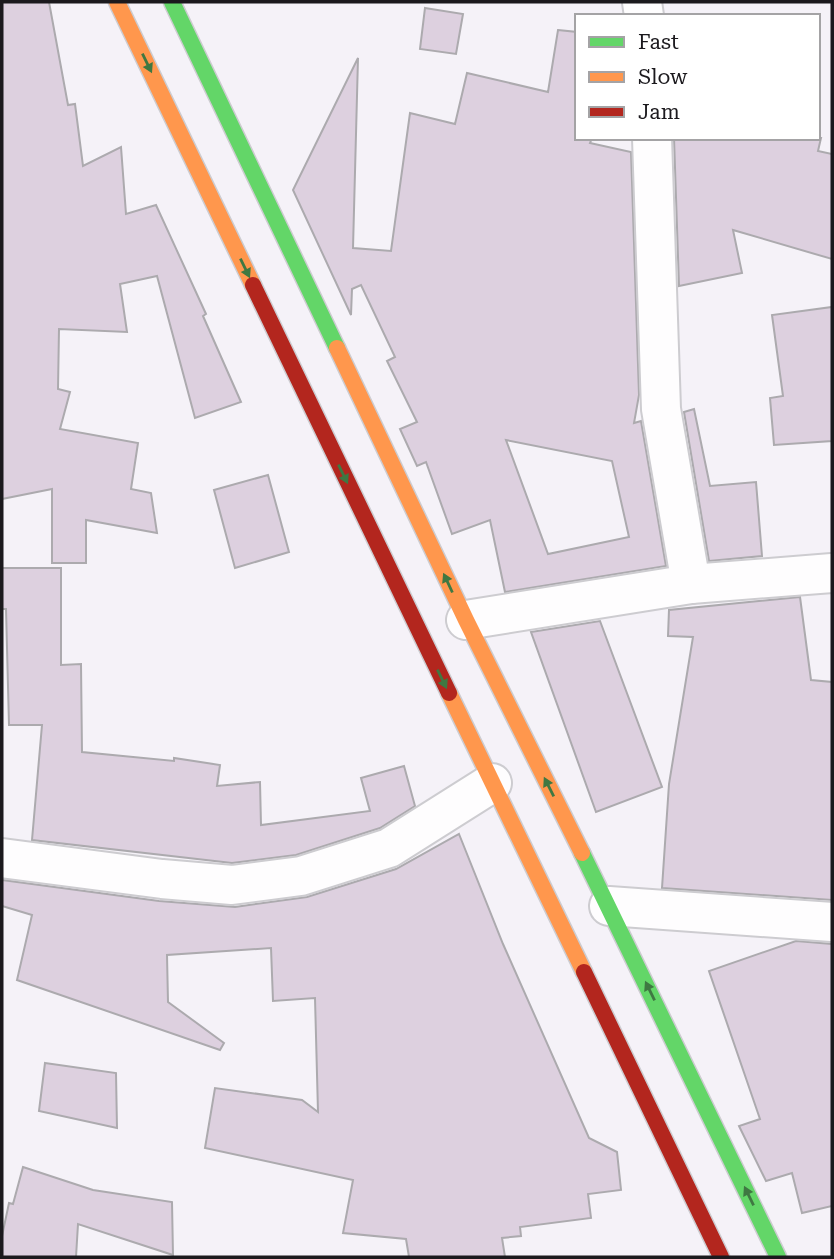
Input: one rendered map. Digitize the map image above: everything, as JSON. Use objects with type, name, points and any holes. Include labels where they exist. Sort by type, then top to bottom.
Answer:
[{"type":"main road","points":[[117,2],[721,1257]]},
{"type":"main road","points":[[172,2],[466,620],[610,906],[778,1257]]},
{"type":"street","points":[[652,140],[661,409],[691,584]]},
{"type":"street","points":[[466,620],[691,584],[832,573]]},
{"type":"street","points":[[2,858],[162,879],[232,885],[301,876],[389,848],[492,783]]},
{"type":"street","points":[[610,906],[832,922]]},
{"type":"building","points":[[2,2],[49,2],[68,105],[75,104],[83,166],[121,147],[126,214],[156,205],[206,314],[203,316],[241,402],[195,418],[157,276],[120,284],[127,332],[59,329],[58,389],[70,392],[60,429],[138,443],[131,489],[151,493],[157,533],[86,520],[86,563],[52,563],[52,489],[2,499]]},
{"type":"building","points":[[425,8],[463,14],[456,54],[420,49]]},
{"type":"building","points":[[558,30],[575,32],[575,140],[591,140],[590,143],[631,152],[639,395],[634,423],[641,421],[666,566],[505,592],[490,520],[452,534],[426,462],[417,466],[400,429],[417,422],[387,361],[395,357],[361,285],[352,289],[351,315],[293,190],[358,58],[353,248],[391,251],[410,113],[455,124],[467,73],[548,92]],"holes":[[[506,440],[612,461],[629,537],[548,554]]]},
{"type":"building","points":[[821,138],[818,151],[832,154],[832,259],[733,230],[742,273],[679,286],[674,140]]},
{"type":"building","points":[[832,307],[832,441],[774,445],[770,398],[783,396],[772,315]]},
{"type":"building","points":[[694,409],[710,486],[756,482],[762,556],[709,561],[684,412]]},
{"type":"building","points":[[268,475],[289,552],[235,568],[214,490]]},
{"type":"building","points":[[2,568],[61,568],[61,665],[81,664],[82,752],[174,761],[174,758],[220,765],[217,786],[260,782],[261,825],[370,811],[361,778],[404,766],[415,806],[380,828],[296,855],[232,863],[32,840],[42,725],[9,725],[6,609],[2,609]]},
{"type":"building","points":[[800,597],[811,680],[832,682],[832,900],[662,888],[669,784],[693,637],[668,636],[669,610]]},
{"type":"building","points":[[600,621],[662,787],[596,812],[531,632]]},
{"type":"building","points":[[459,834],[503,944],[589,1138],[617,1152],[621,1190],[588,1194],[591,1218],[520,1227],[521,1236],[502,1238],[505,1257],[409,1257],[406,1239],[343,1233],[353,1180],[205,1148],[215,1088],[302,1100],[318,1112],[315,998],[273,1001],[271,948],[167,955],[168,1002],[224,1043],[220,1050],[17,980],[32,915],[2,906],[2,880],[159,901],[235,907],[307,897],[396,869]]},
{"type":"building","points":[[796,941],[832,944],[832,1206],[802,1213],[792,1173],[766,1181],[739,1126],[760,1119],[709,971]]},
{"type":"building","points":[[45,1063],[116,1073],[117,1128],[39,1111]]},
{"type":"building","points":[[23,1167],[93,1190],[172,1202],[173,1255],[78,1224],[76,1257],[2,1257],[2,1236],[9,1203],[13,1204]]},
{"type":"traffic: fast","points":[[172,2],[337,348]]},
{"type":"traffic: fast","points":[[582,853],[778,1257]]},
{"type":"traffic: slow","points":[[117,2],[253,285]]},
{"type":"traffic: slow","points":[[337,348],[466,620],[582,853]]},
{"type":"traffic: slow","points":[[449,693],[584,972]]},
{"type":"traffic: jam","points":[[253,285],[449,693]]},
{"type":"traffic: jam","points":[[584,972],[721,1257]]}]
